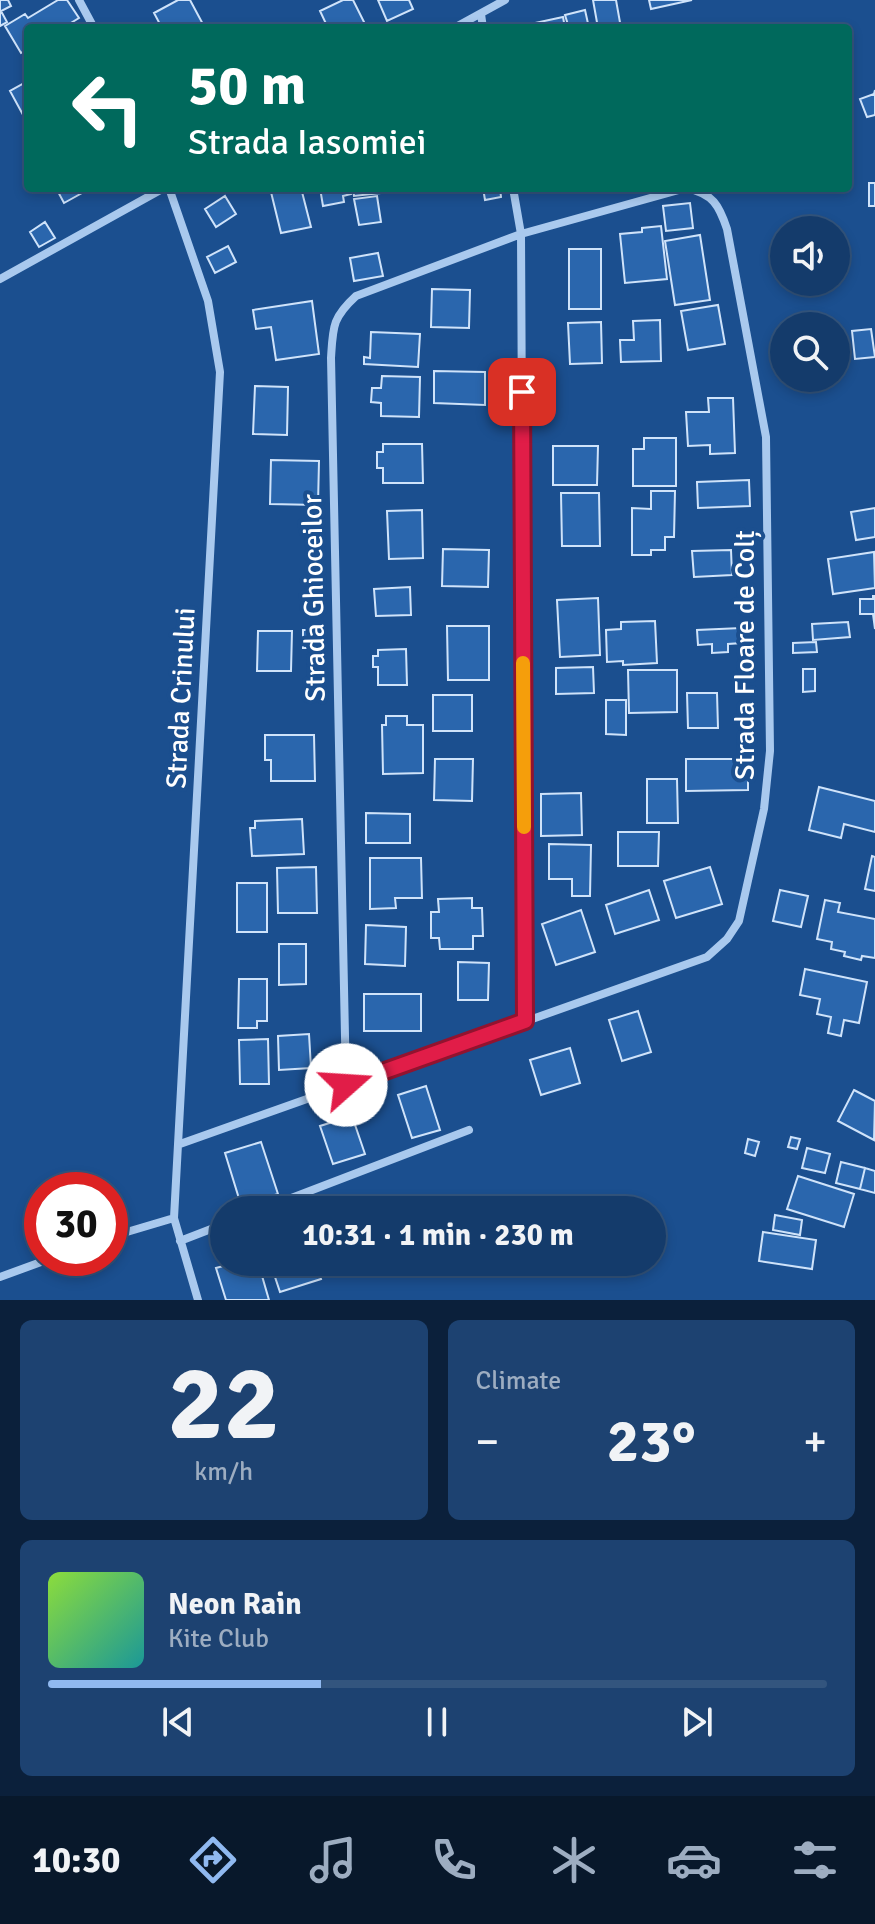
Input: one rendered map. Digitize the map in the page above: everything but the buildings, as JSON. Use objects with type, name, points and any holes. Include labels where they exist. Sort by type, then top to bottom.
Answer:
[{"type":"street","points":[[79,0],[92,24]]},
{"type":"street","points":[[462,24],[505,0]]},
{"type":"street","points":[[481,14],[482,24]]},
{"type":"street","points":[[0,279],[160,192]]},
{"type":"street","name":"Strada Crinului","points":[[168,192],[208,301],[220,372],[174,1218],[198,1300]]},
{"type":"street","points":[[514,192],[521,234],[525,1021]]},
{"type":"street","name":"Strada Floare de Colț","points":[[521,234],[673,192]]},
{"type":"street","name":"Strada Floare de Colț","points":[[180,1144],[707,957],[727,939],[739,921],[764,809],[770,751],[766,437],[727,229],[720,207],[713,198],[702,192]]},
{"type":"street","name":"Strada Ghioceilor","points":[[346,1085],[331,374],[333,321],[356,296],[521,234]]},
{"type":"street","points":[[297,1196],[469,1130]]},
{"type":"street","points":[[128,1232],[174,1218]]},
{"type":"street","points":[[180,1241],[210,1229]]},
{"type":"street","points":[[0,1277],[24,1268]]},
{"type":"slow traffic","points":[[523,663],[524,827]]},
{"type":"route","points":[[346,1085],[525,1021],[522,392]]}]
